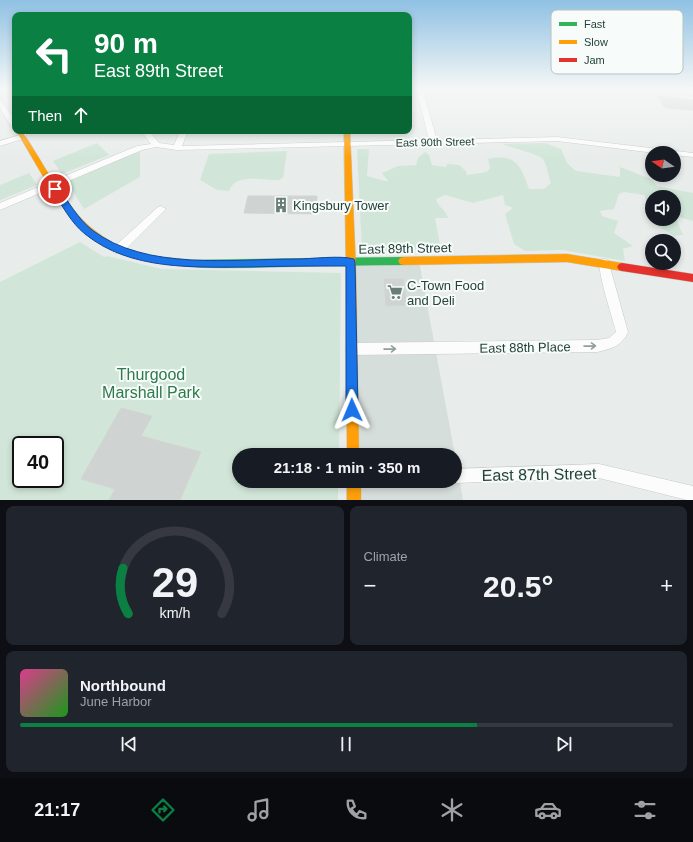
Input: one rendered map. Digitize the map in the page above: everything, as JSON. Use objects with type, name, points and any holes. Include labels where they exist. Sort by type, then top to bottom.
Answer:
[{"type":"street","points":[[5,111],[12,121]]},
{"type":"street","points":[[425,111],[434,143]]},
{"type":"street","points":[[0,144],[19,134]]},
{"type":"street","name":"East 89th Street","points":[[22,134],[53,184],[82,226],[95,237],[118,250],[139,257],[185,263],[567,258],[693,278]]},
{"type":"street","points":[[0,207],[140,148],[156,145],[148,134]]},
{"type":"street","points":[[177,148],[183,134]]},
{"type":"street","points":[[347,134],[351,262],[353,448]]},
{"type":"street","name":"East 90th Street","points":[[156,145],[177,148],[557,139],[693,155]]},
{"type":"street","points":[[118,250],[161,209]]},
{"type":"street","name":"East 88th Place","points":[[351,349],[597,346],[610,344],[619,339],[622,332],[606,276],[604,263]]},
{"type":"street","name":"East 87th Street","points":[[462,476],[600,471],[693,494]]},
{"type":"street","points":[[354,488],[354,500]]},
{"type":"shaded area","points":[[419,261],[454,448],[353,448],[351,262]]},
{"type":"shaded area","points":[[354,488],[461,488],[463,500],[354,500]]},
{"type":"green space","points":[[97,143],[109,155],[62,174],[53,161]]},
{"type":"green space","points":[[545,143],[561,149],[567,163],[576,171],[620,177],[620,167],[645,177],[645,182],[654,182],[657,186],[678,190],[645,190],[645,198],[644,195],[624,192],[619,194],[614,209],[600,211],[602,216],[618,221],[614,233],[633,246],[623,249],[625,261],[562,250],[525,251],[514,244],[505,214],[513,208],[505,205],[503,195],[473,203],[445,195],[436,199],[448,218],[435,218],[441,250],[362,251],[357,149],[369,149],[367,176],[385,181],[388,181],[382,173],[398,166],[416,165],[418,158],[425,152],[429,155],[432,165],[446,167],[447,164],[459,165],[466,171],[467,175],[487,172],[490,168],[488,159],[505,158],[516,163],[520,168],[529,189],[544,189],[551,183],[546,164],[541,157],[502,144]]},
{"type":"green space","points":[[140,151],[140,177],[84,209],[67,182]]},
{"type":"green space","points":[[287,151],[283,178],[278,180],[243,180],[232,185],[229,191],[217,190],[200,180],[209,154]]},
{"type":"green space","points":[[29,173],[37,185],[0,200],[0,185]]},
{"type":"green space","points":[[681,191],[693,193],[693,221],[681,218]]},
{"type":"green space","points":[[658,226],[679,226],[683,235],[671,234]]},
{"type":"green space","name":"Thurgood Marshall Park","points":[[80,242],[104,257],[107,256],[162,269],[341,273],[339,448],[232,448],[232,488],[338,488],[338,500],[0,500],[0,282]]},
{"type":"building","name":"Kingsbury Tower","points":[[248,196],[317,196],[316,214],[244,213]]},
{"type":"building","name":"C-Town Food and Deli","points":[[384,279],[403,279],[407,305],[386,306]]},
{"type":"building","points":[[121,408],[152,416],[141,436],[201,452],[180,500],[109,500],[115,489],[81,479]]},
{"type":"traffic: fast","points":[[115,248],[133,255],[152,259],[192,264],[403,261]]},
{"type":"traffic: slow","points":[[21,134],[49,180],[71,212],[98,238],[115,248]]},
{"type":"traffic: slow","points":[[347,134],[351,271],[353,448]]},
{"type":"traffic: slow","points":[[403,261],[567,258],[622,267]]},
{"type":"traffic: slow","points":[[354,488],[354,500]]},
{"type":"traffic: jam","points":[[622,267],[693,278]]},
{"type":"place","name":"Kingsbury Tower","points":[[281,205]]},
{"type":"place","name":"C-Town Food and Deli","points":[[395,292]]},
{"type":"route","points":[[55,189],[73,216],[88,232],[118,250],[139,257],[162,261],[197,264],[351,262],[352,410]]}]
